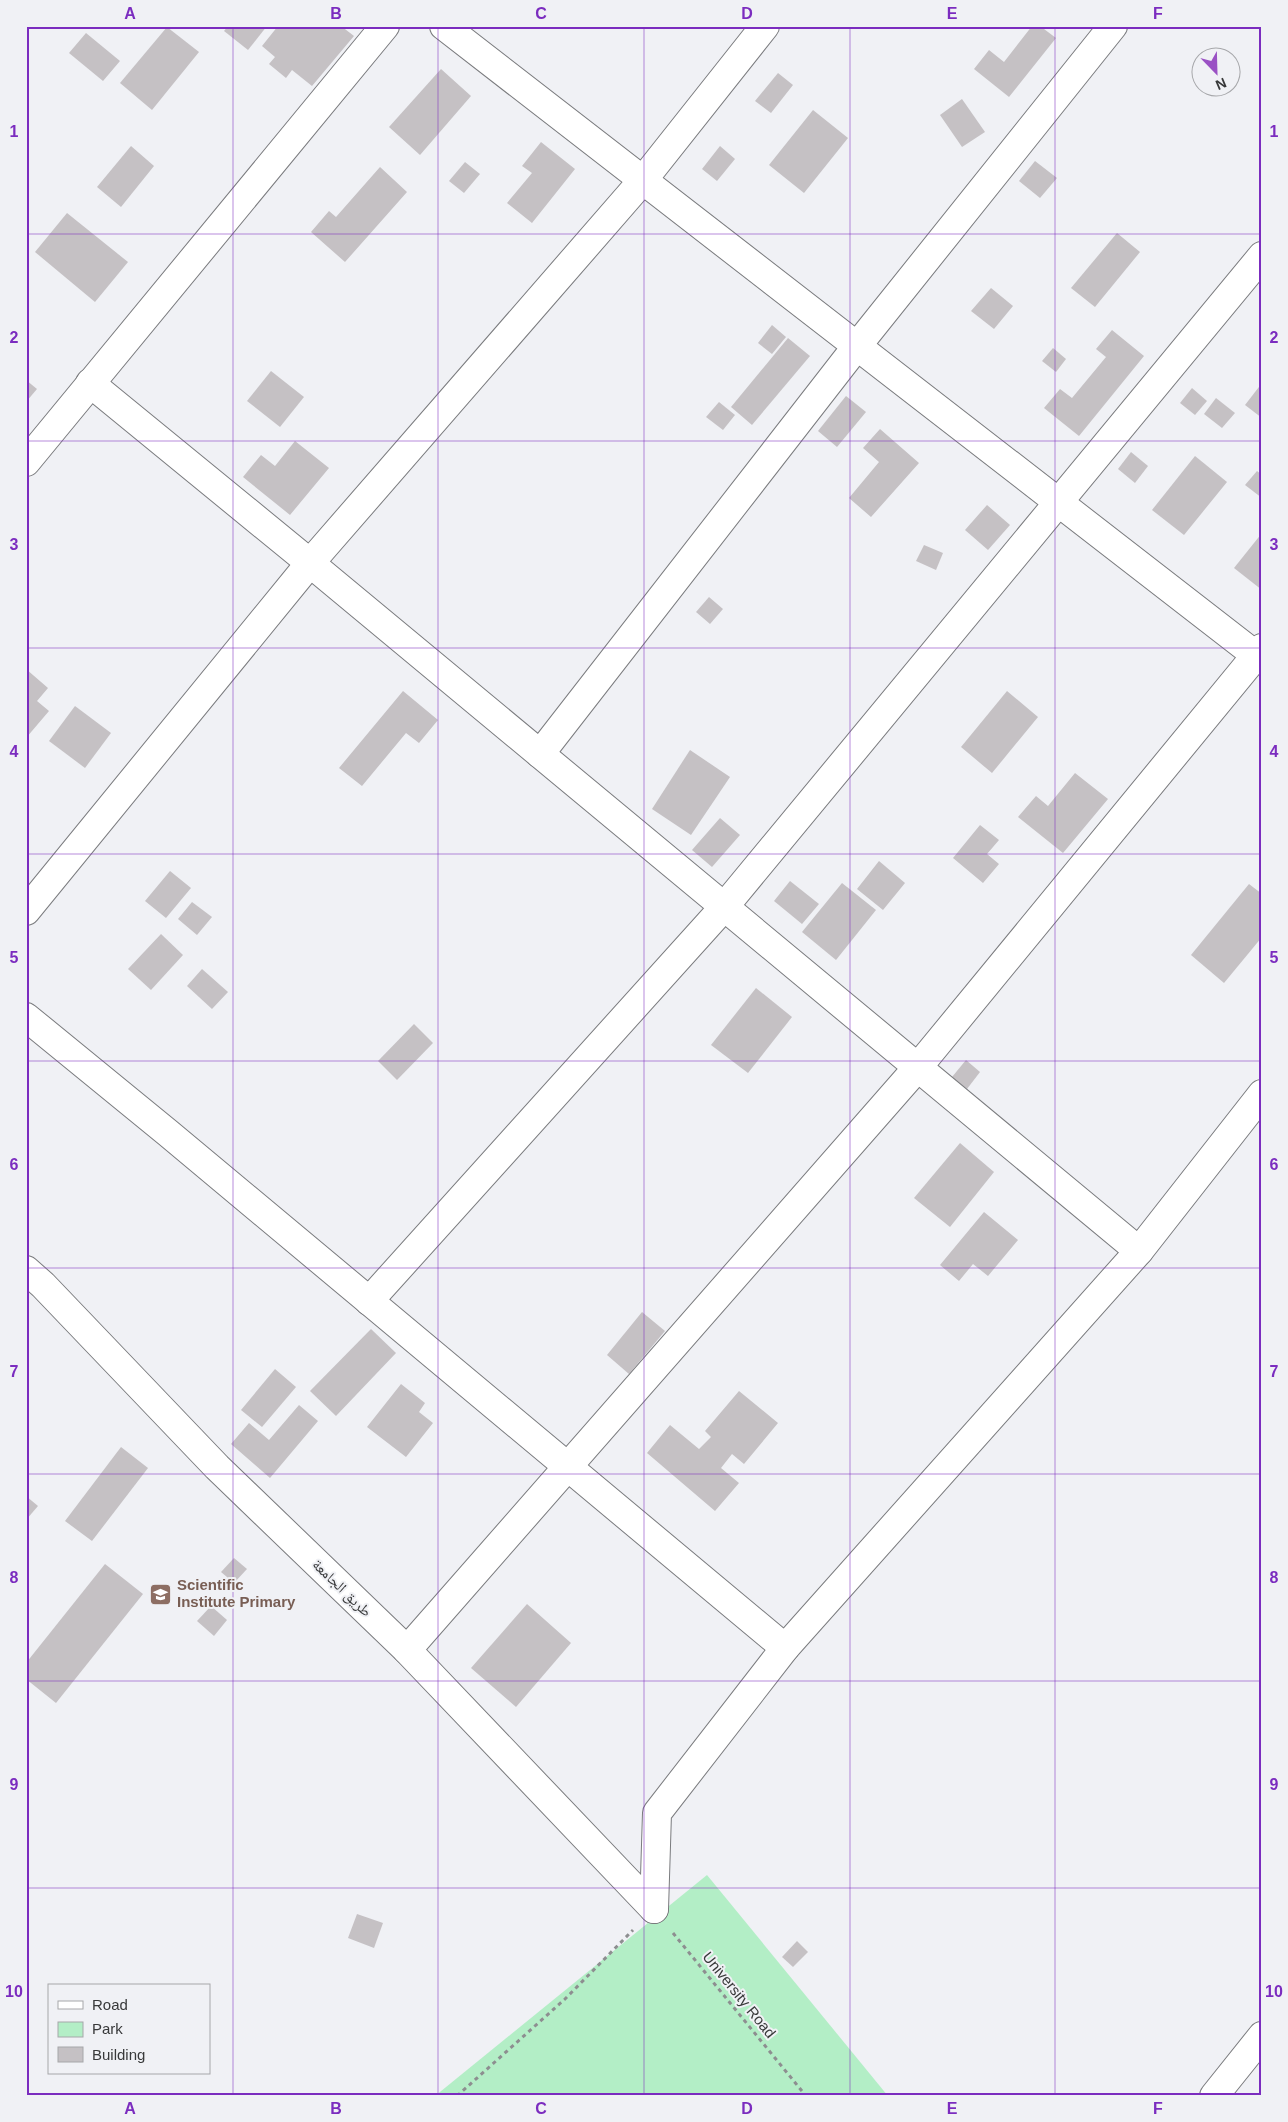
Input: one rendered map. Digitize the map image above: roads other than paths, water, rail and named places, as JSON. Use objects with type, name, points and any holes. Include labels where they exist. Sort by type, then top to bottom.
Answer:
[{"type":"street","points":[[26,462],[385,26]]},
{"type":"street","points":[[407,1650],[918,1067],[1260,655],[1059,502],[444,26]]},
{"type":"street","points":[[26,911],[310,563],[643,180],[765,26]]},
{"type":"street","points":[[540,754],[857,346],[1113,26]]},
{"type":"street","points":[[369,1301],[724,907],[1262,256]]},
{"type":"street","points":[[90,383],[310,563],[1138,1251]]},
{"type":"street","points":[[26,1017],[785,1648],[1138,1251],[1262,1094]]},
{"type":"street","name":"طريق الجامعة","points":[[26,1270],[43,1285],[217,1467],[407,1650],[654,1909],[656,1813],[785,1648]]},
{"type":"street","points":[[1214,2096],[1262,2036]]},
{"type":"place","name":"Scientific Institute Primary","points":[[161,1594]]}]
